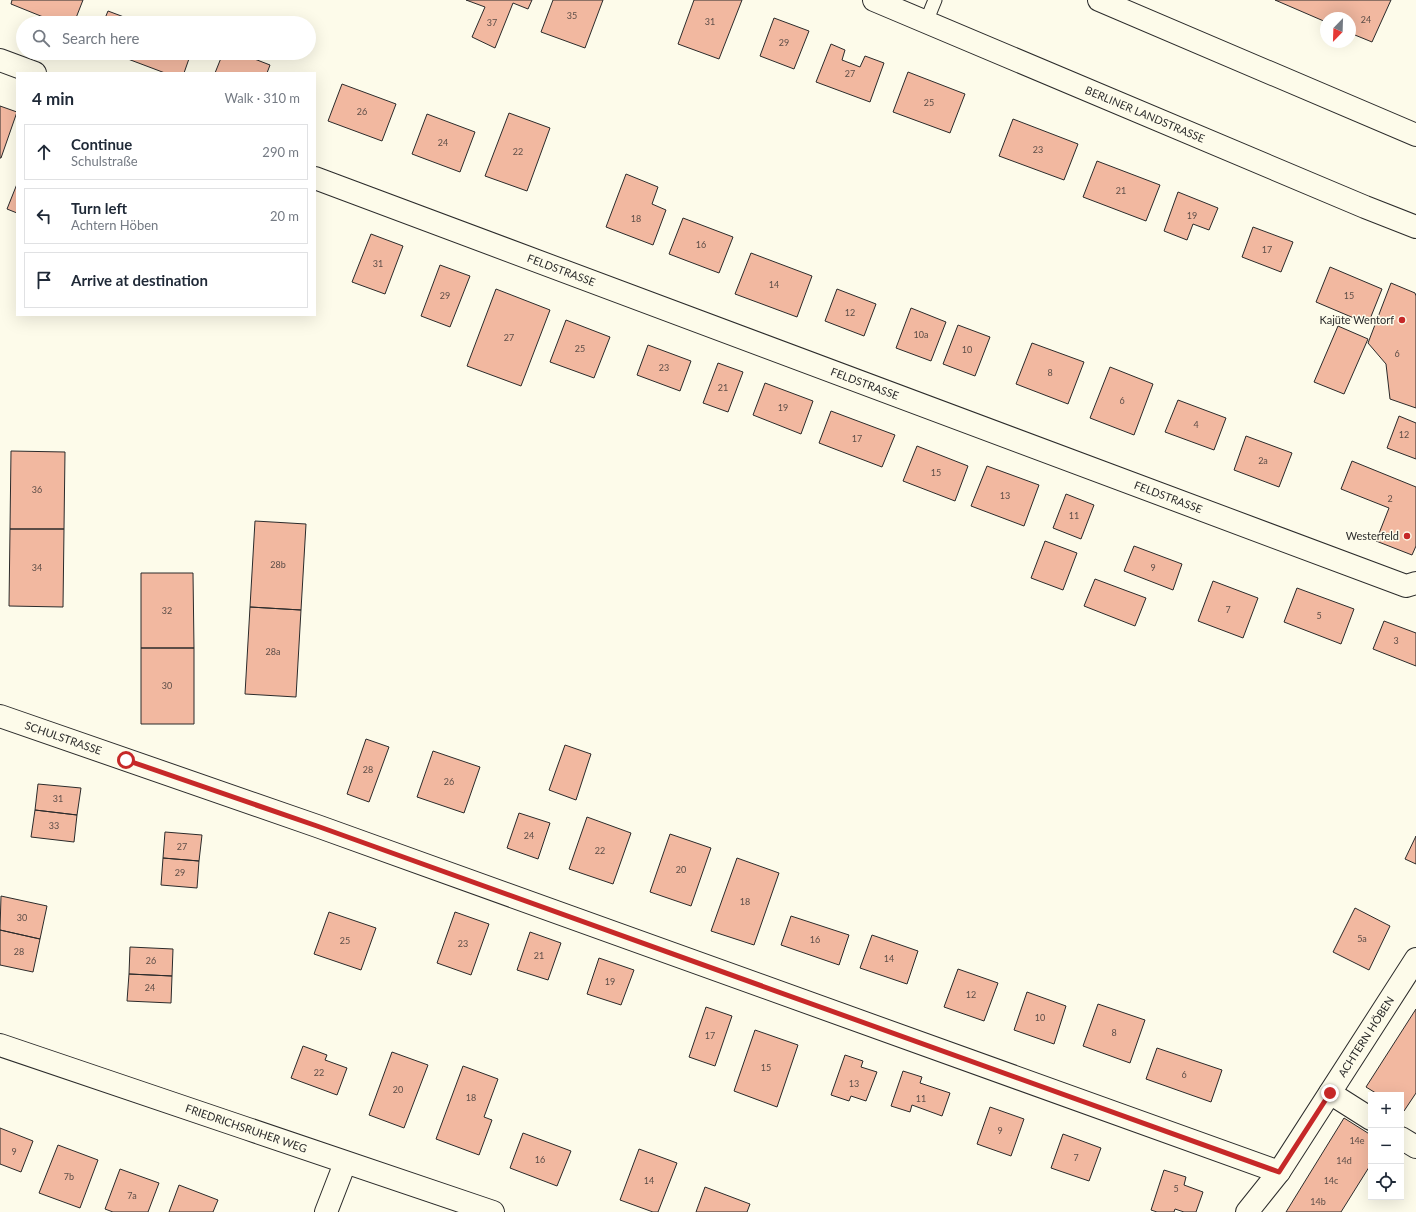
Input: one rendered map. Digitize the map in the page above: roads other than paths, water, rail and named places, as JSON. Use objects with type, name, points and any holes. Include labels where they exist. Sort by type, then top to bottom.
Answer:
[{"type":"street","name":"BERLINER LANDSTRASSE","points":[[874,0],[1365,208],[1416,227]]},
{"type":"street","points":[[1099,0],[1416,135]]},
{"type":"street","points":[[0,60],[32,72]]},
{"type":"street","name":"FELDSTRASSE","points":[[316,178],[1406,586],[1416,583]]},
{"type":"street","name":"SCHULSTRASSE","points":[[0,716],[324,829],[1279,1172]]},
{"type":"street","name":"ACHTERN HÖBEN","points":[[1247,1212],[1279,1172],[1416,959]]},
{"type":"street","name":"FRIEDRICHSRUHER WEG","points":[[0,1045],[202,1112],[345,1163],[493,1212]]},
{"type":"street","points":[[1330,1093],[1368,1117]]},
{"type":"street","points":[[1404,1140],[1416,1148]]},
{"type":"street","points":[[326,1212],[345,1163]]},
{"type":"lane","points":[[926,22],[935,0]]},
{"type":"place","name":"Kajüte Wentorf","points":[[1402,320]]},
{"type":"place","name":"Westerfeld","points":[[1407,536]]}]
